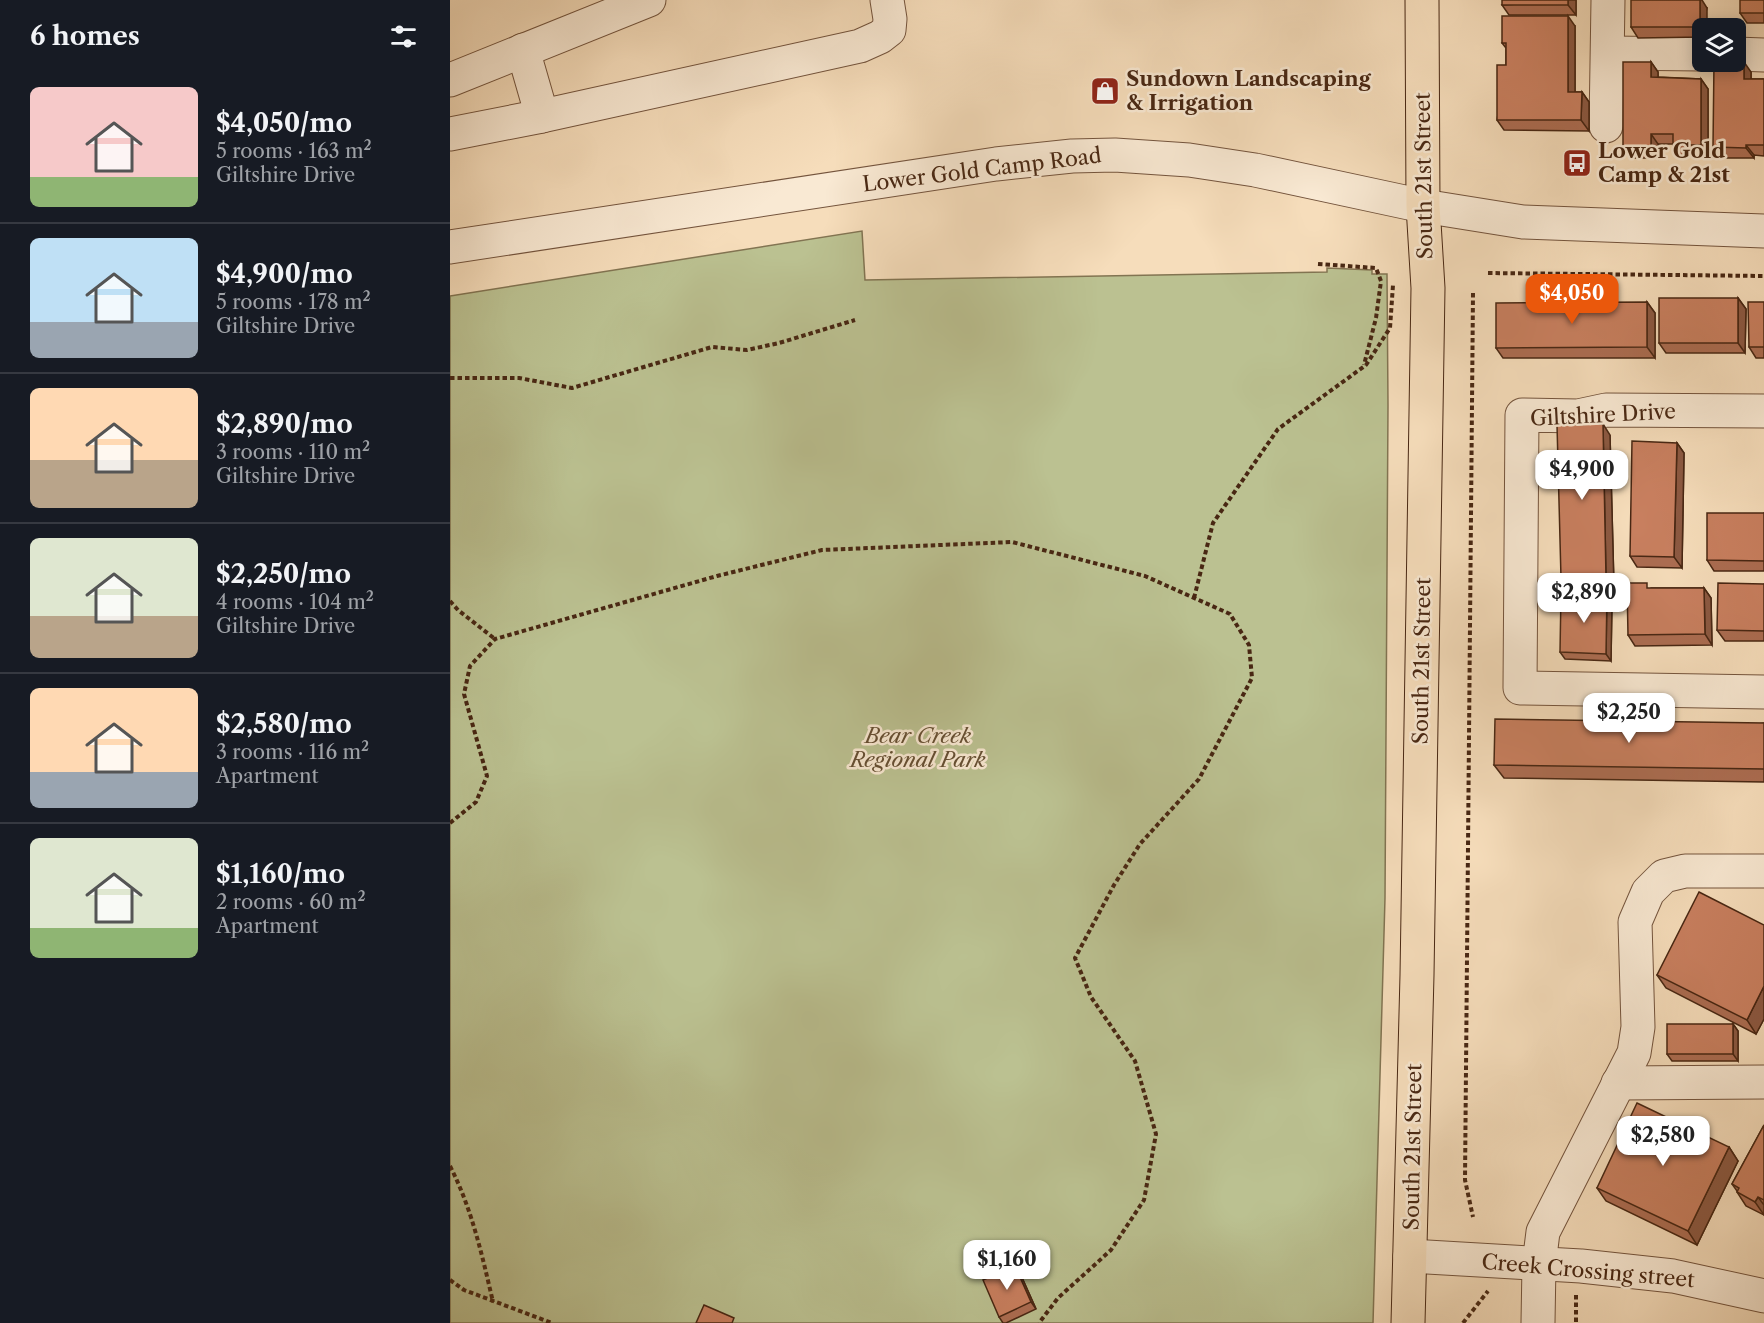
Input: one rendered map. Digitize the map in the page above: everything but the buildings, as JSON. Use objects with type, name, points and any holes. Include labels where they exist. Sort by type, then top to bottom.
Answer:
[{"type":"main road","name":"South 21st Street","points":[[1408,1323],[1428,288],[1423,206],[1422,0]]},
{"type":"street","points":[[450,80],[649,0]]},
{"type":"street","points":[[450,134],[860,46],[880,38],[889,30],[887,0]]},
{"type":"street","points":[[1606,126],[1608,0]]},
{"type":"street","points":[[522,50],[542,116]]},
{"type":"street","points":[[1608,54],[1692,54]]},
{"type":"street","points":[[1746,54],[1764,55]]},
{"type":"street","name":"Lower Gold Camp Road","points":[[452,248],[984,166],[1072,156],[1115,155],[1189,160],[1255,170],[1423,206],[1523,222],[1764,231]]},
{"type":"street","name":"Giltshire Drive","points":[[1764,411],[1606,410],[1578,416],[1522,415],[1520,688],[1764,692]]},
{"type":"street","points":[[1538,1323],[1539,1264],[1543,1232],[1634,1053],[1638,1027],[1635,922],[1648,892],[1664,876],[1685,870],[1764,871]]},
{"type":"street","points":[[1618,1083],[1764,1082]]},
{"type":"street","name":"Creek Crossing street","points":[[1410,1256],[1581,1266],[1673,1276],[1764,1296]]},
{"type":"path","points":[[1318,264],[1376,268],[1381,281],[1376,318],[1364,369]]},
{"type":"path","points":[[1488,273],[1764,276]]},
{"type":"path","points":[[1194,598],[1213,523],[1278,429],[1364,369],[1390,328],[1393,285]]},
{"type":"path","points":[[1473,293],[1465,1180],[1473,1217]]},
{"type":"path","points":[[450,378],[519,378],[572,388],[712,347],[747,350],[758,348],[855,320]]},
{"type":"path","points":[[450,823],[476,802],[487,776],[464,694],[470,666],[495,639],[717,576],[822,550],[1012,542],[1145,576],[1230,614],[1250,645],[1252,678],[1199,779],[1140,844],[1114,885],[1075,958],[1091,997],[1135,1061],[1156,1134],[1144,1200],[1111,1250],[1058,1298],[1039,1323]]},
{"type":"path","points":[[450,601],[495,639]]},
{"type":"path","points":[[450,1166],[464,1196],[478,1237],[493,1302]]},
{"type":"path","points":[[450,1280],[464,1290],[552,1323]]},
{"type":"green space","name":"Bear Creek Regional Park","points":[[862,231],[865,280],[1327,272],[1327,268],[1372,270],[1372,274],[1387,274],[1385,898],[1373,1323],[450,1323],[450,296]]},
{"type":"place","name":"Sundown Landscaping & Irrigation","points":[[1105,91]]},
{"type":"place","name":"Lower Gold Camp & 21st","points":[[1577,163]]}]
